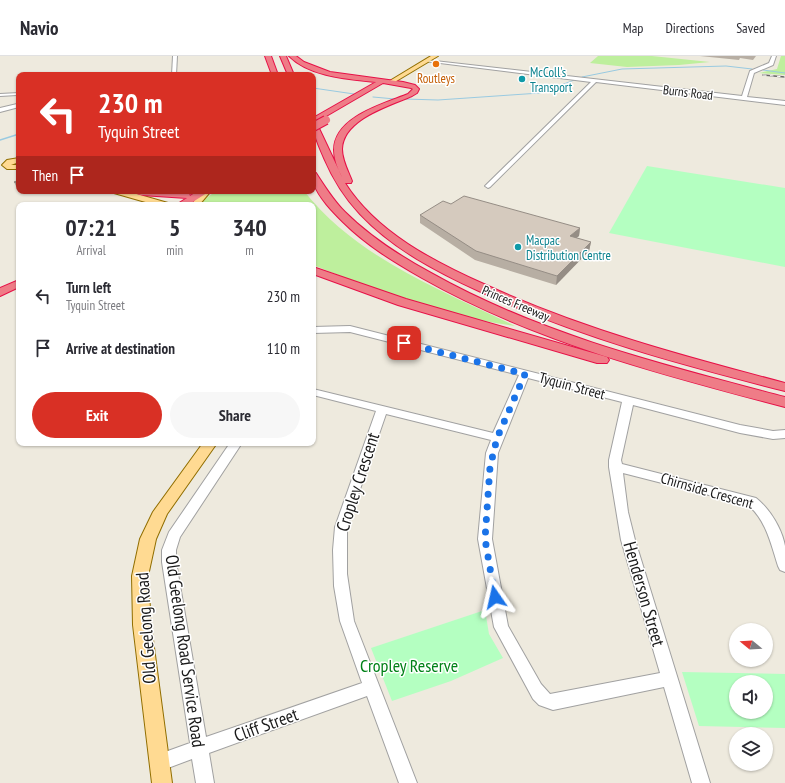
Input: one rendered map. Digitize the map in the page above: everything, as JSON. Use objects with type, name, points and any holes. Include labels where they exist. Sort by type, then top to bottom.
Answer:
[{"type":"highway","points":[[268,56],[273,72]]},
{"type":"highway","points":[[283,56],[290,72]]},
{"type":"highway","points":[[292,56],[305,66],[315,69],[355,77],[387,80],[415,88],[415,92],[357,119],[343,132],[338,142],[338,152],[350,184],[358,198],[378,225]]},
{"type":"highway","points":[[404,84],[400,81],[405,74]]},
{"type":"highway","points":[[316,121],[325,117],[387,80]]},
{"type":"highway","points":[[316,124],[325,117]]},
{"type":"highway","name":"Princes Freeway","points":[[316,129],[340,184],[351,199],[378,225],[408,248],[436,265],[527,308],[619,341],[785,387]]},
{"type":"highway","name":"Princes Freeway","points":[[316,180],[333,205],[345,218],[376,244],[448,287],[530,324],[626,357],[779,400]]},
{"type":"highway","points":[[316,193],[345,220],[376,244]]},
{"type":"highway","points":[[153,194],[182,201],[199,194]]},
{"type":"highway","points":[[316,271],[402,302],[582,354],[672,377],[779,400]]},
{"type":"highway","points":[[0,282],[16,275]]},
{"type":"highway","points":[[0,292],[16,284]]},
{"type":"main road","points":[[387,80],[425,59],[435,56]]},
{"type":"main road","points":[[387,80],[405,74],[425,59]]},
{"type":"main road","points":[[126,194],[148,202]]},
{"type":"main road","points":[[197,202],[203,194]]},
{"type":"main road","name":"Old Geelong Road","points":[[162,783],[142,625],[140,576],[142,558],[148,539],[161,512],[208,446]]},
{"type":"street","points":[[174,72],[175,56]]},
{"type":"street","points":[[744,99],[752,71],[771,64],[774,56]]},
{"type":"street","name":"Burns Road","points":[[425,59],[785,104]]},
{"type":"street","points":[[488,186],[596,80]]},
{"type":"street","points":[[0,95],[16,94]]},
{"type":"street","points":[[0,110],[16,106]]},
{"type":"street","name":"Tyquin Street","points":[[316,330],[350,329],[740,430],[773,435],[785,434]]},
{"type":"street","points":[[525,374],[497,438],[490,467],[485,539],[501,627],[540,697],[546,701],[553,702],[669,679]]},
{"type":"street","points":[[316,393],[497,438]]},
{"type":"street","name":"Henderson Street","points":[[628,401],[616,450],[615,467],[625,527],[701,783]]},
{"type":"street","name":"Cropley Crescent","points":[[382,410],[341,527],[339,543],[342,595],[347,621],[408,783]]},
{"type":"street","name":"Old Geelong Road Service Road","points":[[204,783],[169,562],[169,550],[174,536],[234,446]]},
{"type":"street","name":"Chirnside Crescent","points":[[615,467],[752,501],[759,505],[765,514],[785,566]]},
{"type":"street","name":"Cliff Street","points":[[160,762],[372,687]]},
{"type":"green space","points":[[598,56],[652,56],[710,62],[627,67],[590,63]]},
{"type":"green space","points":[[781,56],[785,56],[785,75],[759,73],[777,69]]},
{"type":"green space","points":[[647,166],[785,188],[785,267],[609,233]]},
{"type":"green space","points":[[212,194],[307,194],[314,202],[201,202]]},
{"type":"green space","points":[[316,205],[325,215],[375,254],[430,285],[515,326],[489,322],[437,310],[316,266]]},
{"type":"green space","name":"Cropley Reserve","points":[[485,610],[489,634],[503,658],[451,681],[392,701],[371,648]]},
{"type":"green space","points":[[682,672],[785,674],[785,728],[699,726]]},
{"type":"building","name":"Macpac Distribution Centre","points":[[464,196],[580,228],[570,236],[591,242],[557,276],[476,251],[420,215],[443,201],[451,204]]},
{"type":"waterway","points":[[582,77],[622,69],[726,66],[752,69]]},
{"type":"waterway","points":[[763,70],[785,73]]},
{"type":"waterway","points":[[405,99],[438,100],[540,93],[577,79]]},
{"type":"waterway","points":[[316,88],[354,94]]},
{"type":"waterway","points":[[373,97],[395,99]]},
{"type":"waterway","points":[[0,140],[16,135]]},
{"type":"railway","points":[[763,75],[785,77]]},
{"type":"place","name":"Routleys","points":[[436,64]]},
{"type":"place","name":"McColl's Transport","points":[[522,79]]},
{"type":"place","name":"Macpac Distribution Centre","points":[[518,247]]},
{"type":"route","points":[[404,343],[525,374],[497,438],[492,453],[490,467],[485,539],[495,597]]}]
